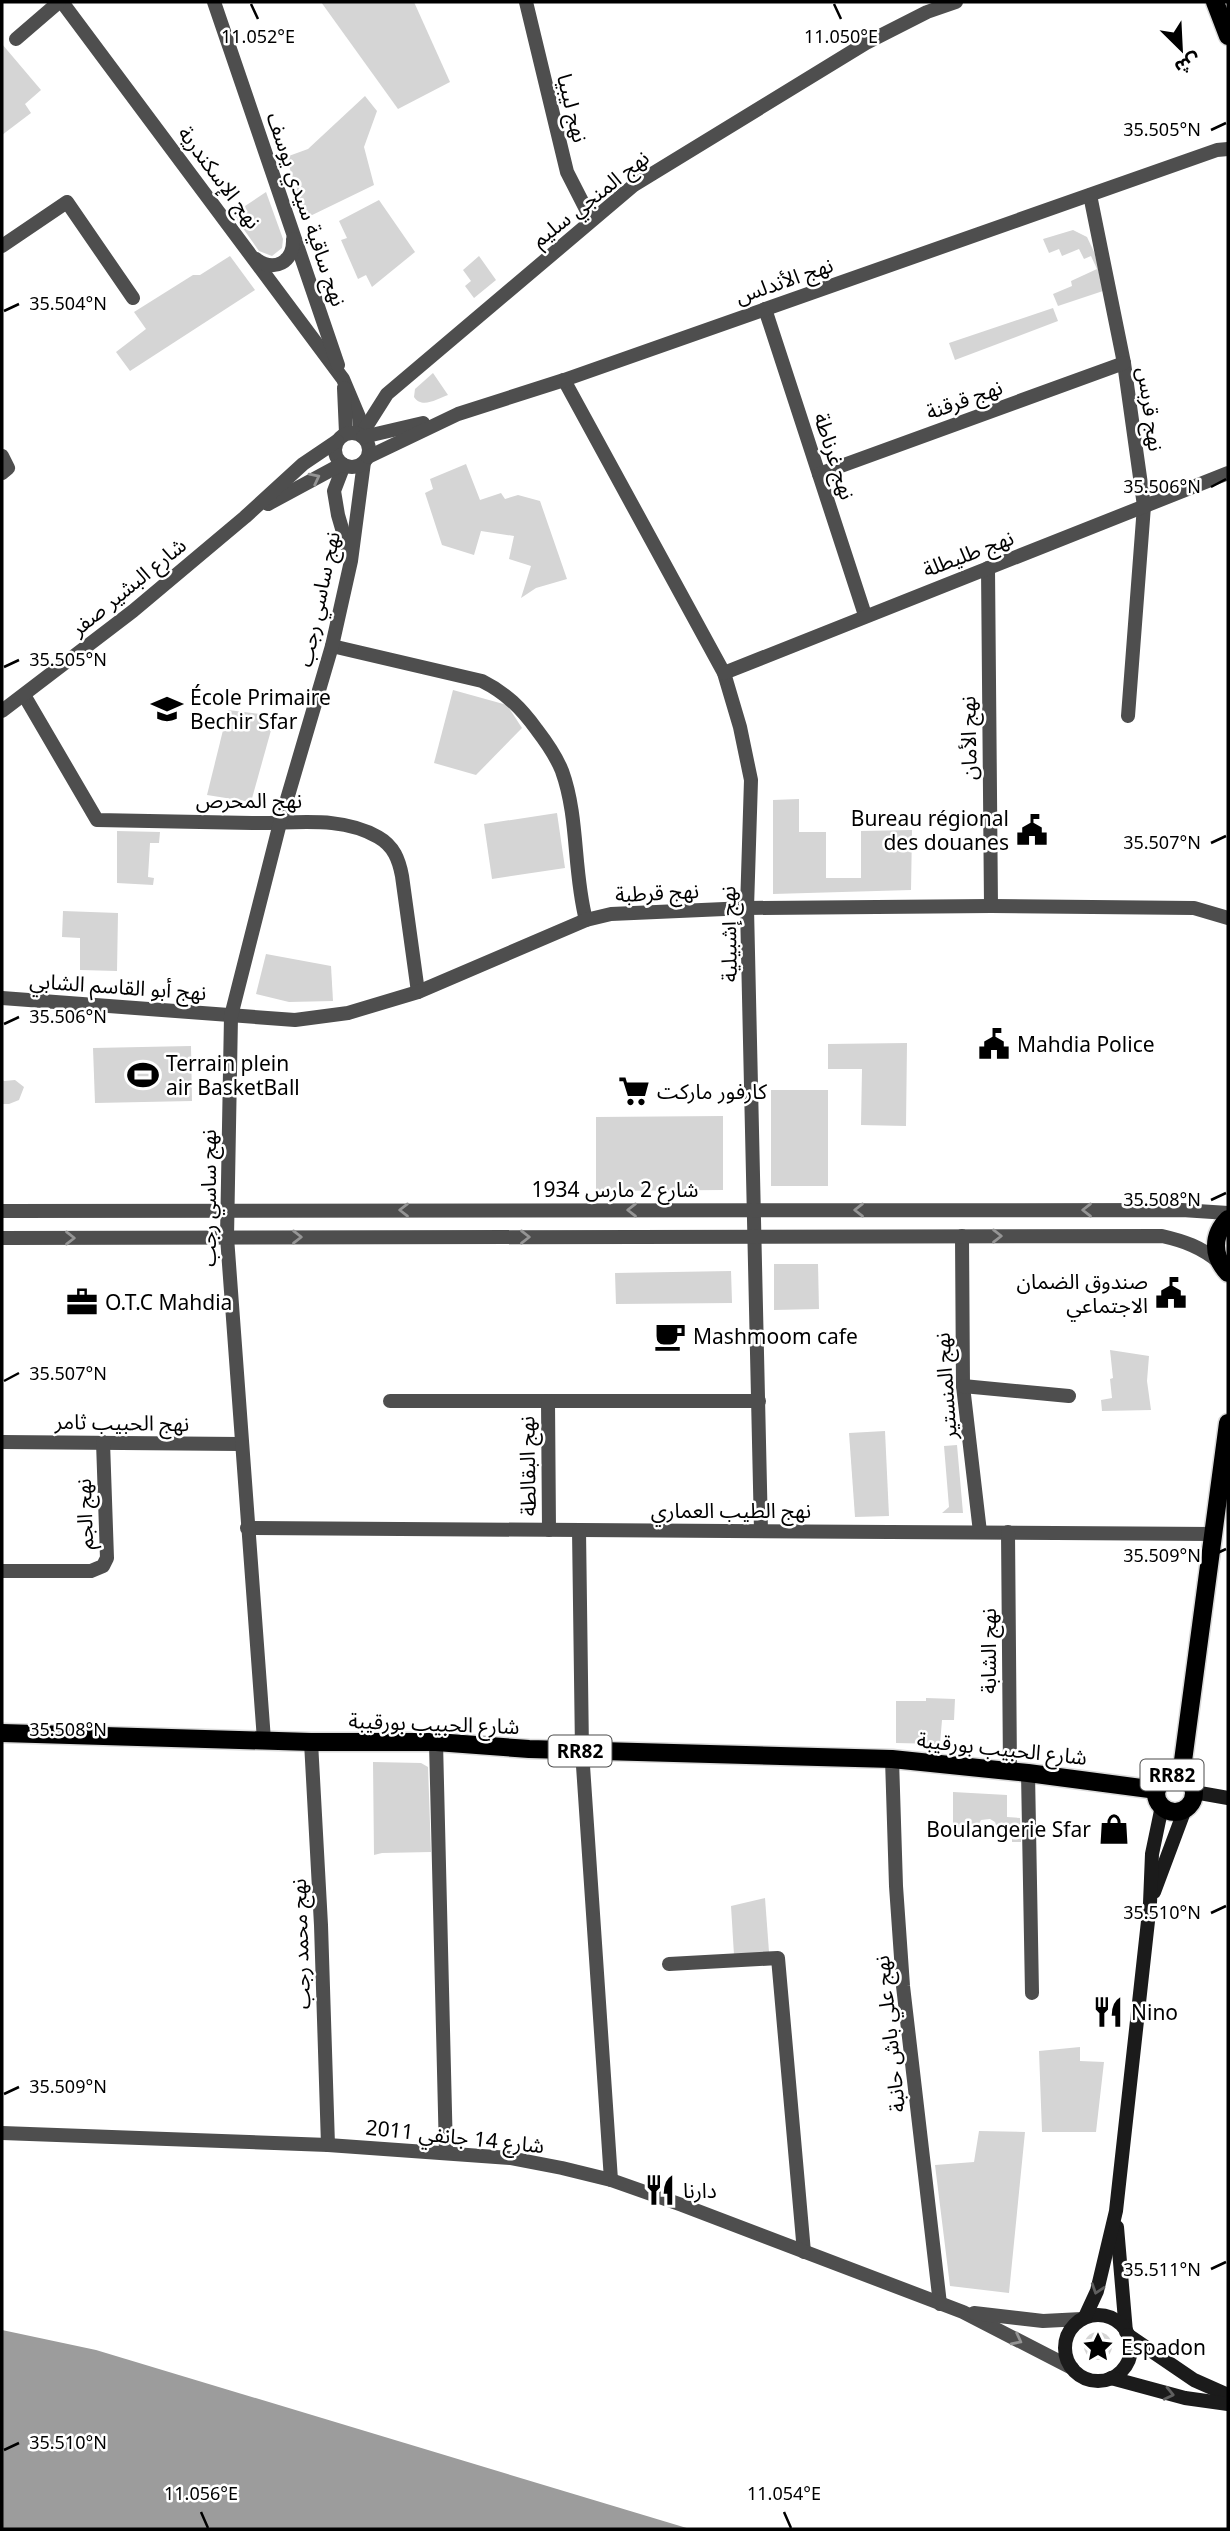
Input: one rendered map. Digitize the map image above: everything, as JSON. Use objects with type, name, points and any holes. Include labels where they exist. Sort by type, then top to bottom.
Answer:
[{"type":"main road","points":[[1215,2],[1228,36]]},
{"type":"main road","points":[[1225,1273],[1215,1251],[1219,1228],[1228,1219]]},
{"type":"main road","points":[[1181,1776],[1228,1423]]},
{"type":"main road","name":"شارع الحبيب بورقيبة","points":[[2,1733],[311,1742],[436,1742],[582,1751],[892,1759],[1010,1770],[1159,1798]]},
{"type":"main road","name":"RR82","points":[[1169,1776],[1181,1776],[1190,1782],[1194,1792],[1192,1802],[1185,1809],[1173,1812],[1159,1798],[1159,1784],[1169,1776]]},
{"type":"main road","name":"RR82","points":[[1194,1792],[1228,1798]]},
{"type":"main road","points":[[1115,2211],[1130,2352],[1118,2374],[1102,2381],[1085,2379],[1072,2368],[1065,2351],[1065,2341],[1074,2325],[1083,2318],[1097,2291],[1115,2211],[1150,1903],[1152,1854],[1159,1798]]},
{"type":"main road","points":[[1150,1903],[1185,1809]]},
{"type":"main road","points":[[1083,2318],[1104,2316],[1121,2324],[1127,2333],[1194,2380],[1228,2395]]},
{"type":"main road","points":[[1111,2378],[1185,2398],[1228,2404]]},
{"type":"street","points":[[16,39],[60,2]]},
{"type":"street","name":"نهج الإسكندرية","points":[[60,2],[343,379]]},
{"type":"street","name":"نهج ساقية سيدي يوسف","points":[[214,2],[343,379],[341,437]]},
{"type":"street","name":"نهج ليبيا","points":[[526,2],[567,172],[591,219]]},
{"type":"street","name":"نهج المنجي سليم","points":[[362,436],[387,394],[634,185],[925,7],[956,2]]},
{"type":"street","name":"نهج الأندلس","points":[[366,459],[458,414],[564,380],[1225,147]]},
{"type":"street","name":"نهج قربس","points":[[1090,195],[1124,363],[1144,506],[1128,716]]},
{"type":"street","points":[[2,246],[67,202],[133,298]]},
{"type":"street","points":[[253,256],[264,264],[276,266],[282,263],[292,254],[292,233]]},
{"type":"street","name":"نهج غرناطة","points":[[765,309],[865,615]]},
{"type":"street","name":"نهج قرقنة","points":[[819,474],[1124,363]]},
{"type":"street","points":[[343,379],[359,417],[362,436],[369,446],[366,459],[355,467],[343,465],[334,451],[341,437],[362,436],[458,414]]},
{"type":"street","name":"نهج إشبيلية","points":[[564,380],[724,673],[740,727],[751,780],[747,908],[761,1531]]},
{"type":"street","name":"شارع البشير صفر","points":[[3,707],[24,695],[133,611],[245,517],[303,464],[341,437]]},
{"type":"street","points":[[2,456],[8,468],[2,473]]},
{"type":"street","name":"نهج ساسي رجب","points":[[264,1741],[227,1237],[231,1016],[279,823],[332,646],[351,561],[366,459]]},
{"type":"street","points":[[343,465],[334,491],[351,561]]},
{"type":"street","name":"شارع البشير صفر","points":[[245,517],[343,465]]},
{"type":"street","name":"نهج طليطلة","points":[[724,673],[1228,473]]},
{"type":"street","name":"نهج الأمان","points":[[988,568],[991,906]]},
{"type":"street","points":[[332,646],[482,681],[502,691],[520,706],[552,750],[562,771],[571,810],[586,920]]},
{"type":"street","name":"نهج المحرص","points":[[24,695],[97,820],[279,823],[322,821],[366,832],[391,846],[399,860],[418,992]]},
{"type":"street","name":"نهج قرطبة","points":[[231,1016],[295,1020],[377,1006],[418,992],[586,920],[611,914],[747,908],[991,906],[1194,908],[1228,918]]},
{"type":"street","name":"نهج أبو القاسم الشابي","points":[[2,998],[231,1016]]},
{"type":"street","name":"شارع 2 مارس 1934","points":[[2,1211],[1182,1210],[1228,1213]]},
{"type":"street","name":"نهج المنستير","points":[[962,1236],[963,1386],[980,1532]]},
{"type":"street","points":[[2,1238],[1162,1236],[1182,1240],[1204,1250],[1225,1273]]},
{"type":"street","points":[[963,1386],[1069,1396]]},
{"type":"street","name":"نهج البقالطة","points":[[548,1401],[549,1530]]},
{"type":"street","points":[[390,1402],[759,1401]]},
{"type":"street","name":"نهج الحبيب ثامر","points":[[2,1442],[241,1444]]},
{"type":"street","name":"نهج الجم","points":[[2,1571],[92,1571],[103,1566],[107,1558],[103,1442]]},
{"type":"street","name":"نهج الطيب العماري","points":[[247,1528],[1214,1534]]},
{"type":"street","points":[[579,1530],[582,1751],[611,2180]]},
{"type":"street","name":"نهج الشابة","points":[[1008,1532],[1010,1770]]},
{"type":"street","name":"نهج محمد رجب","points":[[311,1742],[321,1925],[328,2145]]},
{"type":"street","points":[[436,1742],[446,2153]]},
{"type":"street","name":"نهج علي باش حانبة","points":[[892,1759],[896,1886],[903,1986],[940,2304]]},
{"type":"street","points":[[1028,1773],[1032,1993]]},
{"type":"street","points":[[669,1964],[778,1958],[804,2252]]},
{"type":"street","name":"شارع 14 جانفي 2011","points":[[2,2133],[328,2145],[446,2153],[510,2158],[611,2180],[962,2312],[1072,2368]]},
{"type":"street","name":"شارع 14 جانفي 2011","points":[[962,2312],[1043,2321],[1083,2318]]},
{"type":"shaded area","points":[[321,2],[414,2],[450,82],[398,109]]},
{"type":"shaded area","points":[[2,44],[41,90],[25,104],[31,113],[2,135]]},
{"type":"shaded area","points":[[365,96],[377,111],[364,147],[374,185],[306,218],[286,157],[308,149]]},
{"type":"shaded area","points":[[266,192],[283,239],[282,248],[272,256],[259,251],[233,214]]},
{"type":"shaded area","points":[[379,200],[415,252],[372,287],[366,275],[358,279],[341,240],[347,238],[339,221]]},
{"type":"shaded area","points":[[1073,230],[1087,237],[1095,254],[1103,291],[1058,306],[1053,294],[1072,286],[1071,281],[1097,269],[1091,256],[1084,259],[1079,249],[1062,256],[1059,249],[1049,253],[1043,239]]},
{"type":"shaded area","points":[[230,256],[255,290],[130,371],[116,352],[146,329],[134,312],[193,275],[200,275]]},
{"type":"shaded area","points":[[479,256],[496,280],[474,298],[465,286],[471,281],[463,270]]},
{"type":"shaded area","points":[[1053,308],[1058,321],[955,360],[949,343]]},
{"type":"shaded area","points":[[433,373],[448,395],[425,403],[417,401],[414,397],[415,389]]},
{"type":"shaded area","points":[[466,464],[480,500],[501,493],[505,499],[518,495],[540,501],[567,579],[536,588],[521,598],[531,566],[509,559],[514,536],[481,531],[474,555],[442,545],[425,493],[433,489],[430,479]]},
{"type":"shaded area","points":[[453,690],[507,705],[522,728],[476,775],[434,763]]},
{"type":"shaded area","points":[[228,710],[275,716],[251,802],[207,795]]},
{"type":"shaded area","points":[[799,799],[799,832],[826,832],[826,878],[861,878],[861,831],[912,830],[911,890],[773,894],[773,800]]},
{"type":"shaded area","points":[[557,813],[565,868],[492,879],[484,824]]},
{"type":"shaded area","points":[[117,831],[160,832],[159,843],[150,843],[148,877],[154,878],[153,885],[117,883]]},
{"type":"shaded area","points":[[63,911],[118,913],[117,971],[80,970],[80,938],[62,937]]},
{"type":"shaded area","points":[[266,954],[331,966],[333,1001],[289,1002],[256,994]]},
{"type":"shaded area","points":[[907,1043],[906,1126],[861,1125],[862,1069],[828,1069],[828,1044]]},
{"type":"shaded area","name":"Terrain plein air BasketBall","points":[[191,1046],[192,1101],[95,1103],[93,1048]]},
{"type":"shaded area","points":[[2,1079],[15,1080],[24,1087],[19,1100],[2,1104]]},
{"type":"shaded area","points":[[771,1090],[828,1090],[828,1186],[771,1186]]},
{"type":"shaded area","points":[[723,1116],[723,1190],[596,1191],[596,1117]]},
{"type":"shaded area","points":[[774,1264],[818,1264],[819,1309],[774,1310]]},
{"type":"shaded area","points":[[731,1271],[732,1303],[616,1304],[615,1273]]},
{"type":"shaded area","points":[[1110,1350],[1149,1356],[1147,1381],[1151,1410],[1102,1411],[1101,1400],[1112,1398]]},
{"type":"shaded area","points":[[885,1431],[889,1516],[855,1517],[849,1433]]},
{"type":"shaded area","points":[[957,1445],[963,1513],[942,1513],[949,1507],[944,1446]]},
{"type":"shaded area","points":[[926,1698],[955,1699],[954,1720],[942,1720],[940,1744],[896,1743],[896,1701],[926,1701]]},
{"type":"shaded area","points":[[373,1762],[421,1763],[428,1767],[431,1852],[374,1855]]},
{"type":"shaded area","points":[[953,1792],[1007,1795],[1007,1817],[1020,1818],[1021,1842],[1012,1842],[1012,1828],[997,1828],[995,1822],[990,1819],[981,1820],[977,1828],[953,1827]]},
{"type":"shaded area","points":[[765,1898],[769,1952],[734,1955],[731,1906]]},
{"type":"shaded area","points":[[1080,2047],[1080,2061],[1104,2062],[1096,2132],[1042,2132],[1039,2051]]},
{"type":"shaded area","points":[[979,2131],[1025,2132],[1009,2293],[950,2286],[935,2165],[974,2162]]},
{"type":"shaded area","points":[[2,2330],[96,2350],[690,2529],[2,2529]]},
{"type":"shaded area","points":[[1098,2332],[1108,2336],[1112,2346],[1108,2356],[1098,2360],[1088,2356],[1084,2346],[1088,2336]]},
{"type":"place","name":"École Primaire Bechir Sfar","points":[[167,709]]},
{"type":"place","name":"Bureau régional des douanes","points":[[1032,830]]},
{"type":"place","name":"Mahdia Police","points":[[994,1044]]},
{"type":"place","name":"Terrain plein air BasketBall","points":[[143,1075]]},
{"type":"place","name":"كارفور ماركت","points":[[634,1091]]},
{"type":"place","name":"صندوق الضمان الاجتماعي","points":[[1171,1293]]},
{"type":"place","name":"O.T.C Mahdia","points":[[82,1302]]},
{"type":"place","name":"Mashmoom cafe","points":[[670,1336]]},
{"type":"place","name":"Boulangerie Sfar","points":[[1114,1829]]},
{"type":"place","name":"Nino","points":[[1108,2012]]},
{"type":"place","name":"دارنا","points":[[660,2190]]},
{"type":"place","name":"Espadon","points":[[1098,2347]]}]
